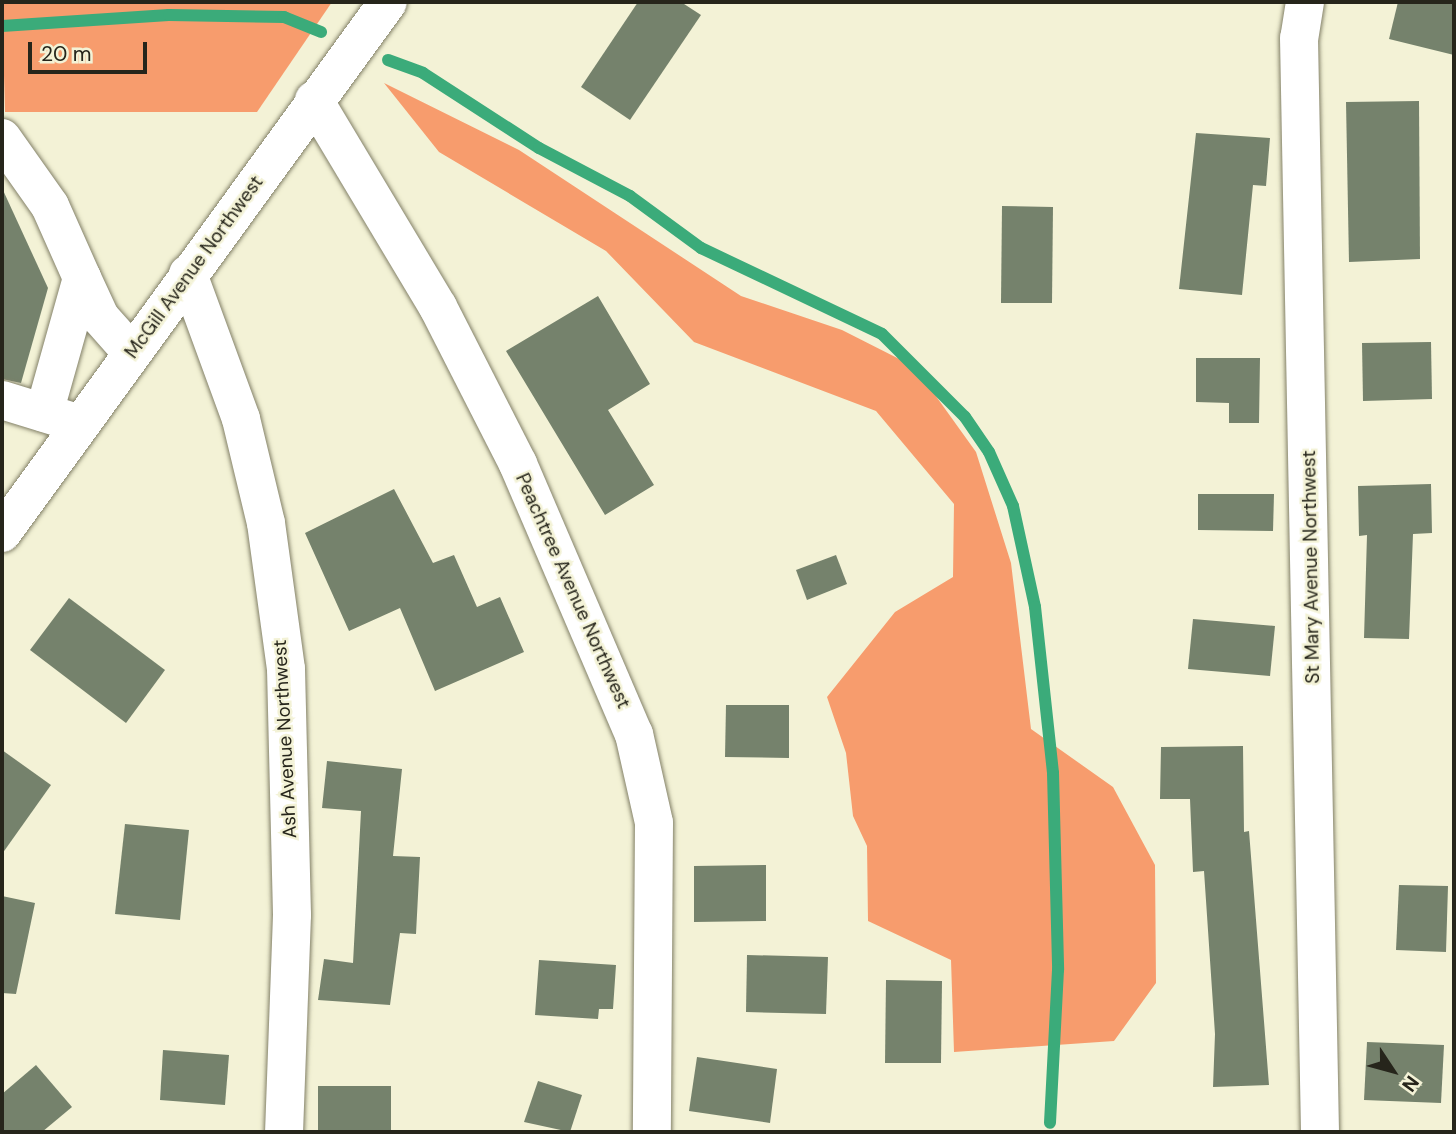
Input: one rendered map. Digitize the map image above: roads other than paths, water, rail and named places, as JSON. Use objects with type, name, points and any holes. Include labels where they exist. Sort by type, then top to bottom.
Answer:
[{"type":"street","name":"McGill Avenue Northwest","points":[[2,533],[387,2]]},
{"type":"street","name":"St Mary Avenue Northwest","points":[[1305,2],[1299,38],[1320,1132]]},
{"type":"street","name":"Peachtree Avenue Northwest","points":[[314,100],[438,307],[517,464],[634,734],[654,823],[652,1132]]},
{"type":"street","points":[[2,138],[50,206],[100,317],[132,353]]},
{"type":"street","name":"Ash Avenue Northwest","points":[[188,274],[241,418],[266,523],[286,668],[292,915],[284,1132]]},
{"type":"street","points":[[44,413],[82,278]]},
{"type":"street","points":[[2,400],[80,424]]},
{"type":"waterway","points":[[2,26],[169,15],[284,17],[321,32]]},
{"type":"waterway","points":[[388,60],[423,73],[539,148],[630,196],[701,248],[882,334],[965,417],[989,452],[1013,506],[1035,607],[1053,773],[1058,970],[1050,1123]]}]
